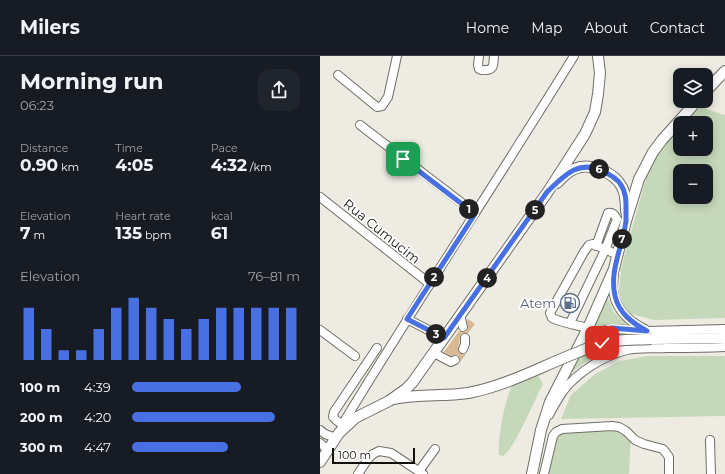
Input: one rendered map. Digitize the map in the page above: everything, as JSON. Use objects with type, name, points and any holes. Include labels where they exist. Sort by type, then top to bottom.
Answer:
[{"type":"main road","points":[[321,459],[340,432],[355,418],[389,401],[403,392],[412,383],[547,192],[585,134],[595,112],[600,73],[598,56]]},
{"type":"main road","points":[[713,84],[723,75]]},
{"type":"main road","points":[[532,474],[541,430],[550,402],[588,328],[614,269],[639,179],[653,152],[671,129],[690,108]]},
{"type":"main road","points":[[547,192],[563,177],[574,170],[584,167],[600,169],[610,174],[621,186],[626,201],[626,222]]},
{"type":"main road","points":[[389,401],[405,397],[460,394],[484,390],[599,344],[649,335],[725,338]]},
{"type":"street","points":[[338,75],[378,107],[382,106],[388,97],[397,56]]},
{"type":"street","points":[[479,56],[478,65],[479,69],[482,70],[492,69],[494,56]]},
{"type":"street","points":[[340,432],[407,319],[574,56]]},
{"type":"street","points":[[360,125],[475,214]]},
{"type":"street","name":"Rua Cumucim","points":[[320,197],[430,284]]},
{"type":"street","points":[[570,323],[605,250],[617,219],[615,215],[608,213],[596,246]]},
{"type":"street","points":[[588,328],[561,322],[552,318],[550,313],[589,245],[593,244],[618,255]]},
{"type":"street","points":[[614,269],[614,289],[617,303],[624,314],[632,322],[649,335]]},
{"type":"street","points":[[460,315],[463,327]]},
{"type":"street","points":[[407,319],[444,338]]},
{"type":"street","points":[[725,329],[649,335],[612,328],[603,331],[601,338],[604,346],[608,348],[628,350],[725,347]]},
{"type":"street","points":[[320,330],[355,356]]},
{"type":"street","points":[[463,349],[465,338]]},
{"type":"street","points":[[340,432],[336,420],[333,417],[334,412],[377,348]]},
{"type":"street","points":[[541,430],[563,392],[579,375],[612,355],[628,350]]},
{"type":"street","points":[[434,353],[451,362],[455,360]]},
{"type":"street","points":[[544,474],[553,436],[556,432],[562,429],[612,426],[619,427],[626,431],[635,440],[663,449],[669,457],[669,474]]},
{"type":"street","points":[[328,450],[320,442],[323,432],[340,432]]},
{"type":"street","points":[[710,440],[711,474]]},
{"type":"street","points":[[358,474],[368,459],[379,451],[391,453],[421,473],[435,449]]},
{"type":"green space","points":[[700,108],[725,115],[725,318],[654,320],[631,314],[622,304],[619,292],[621,270],[626,250],[648,171],[665,142],[673,134],[673,156],[713,156],[713,116],[691,116]]},
{"type":"green space","points":[[607,296],[613,311],[622,320],[637,329],[725,329],[725,340],[623,344],[586,362],[571,373]]},
{"type":"green space","points":[[647,356],[725,356],[725,416],[561,419],[571,395],[595,374],[620,361]]},
{"type":"green space","points":[[528,370],[538,375],[543,384],[513,444],[503,456],[499,455],[499,438],[509,393],[516,379]]},
{"type":"green space","points":[[557,426],[631,429],[629,474],[542,474],[550,434]]},
{"type":"building","points":[[468,319],[475,324],[468,333],[462,333],[460,336],[458,350],[461,354],[466,354],[460,362],[458,355],[451,356],[444,352],[459,331],[467,331]]},
{"type":"place","name":"Atem","points":[[570,303]]},
{"type":"route","points":[[403,159],[475,214],[407,319],[444,338],[547,192],[563,177],[577,168],[584,167],[600,169],[610,174],[621,186],[626,201],[626,222],[614,269],[615,296],[617,303],[624,314],[632,322],[647,331],[612,328],[607,329],[603,331],[601,335],[602,343]]}]
